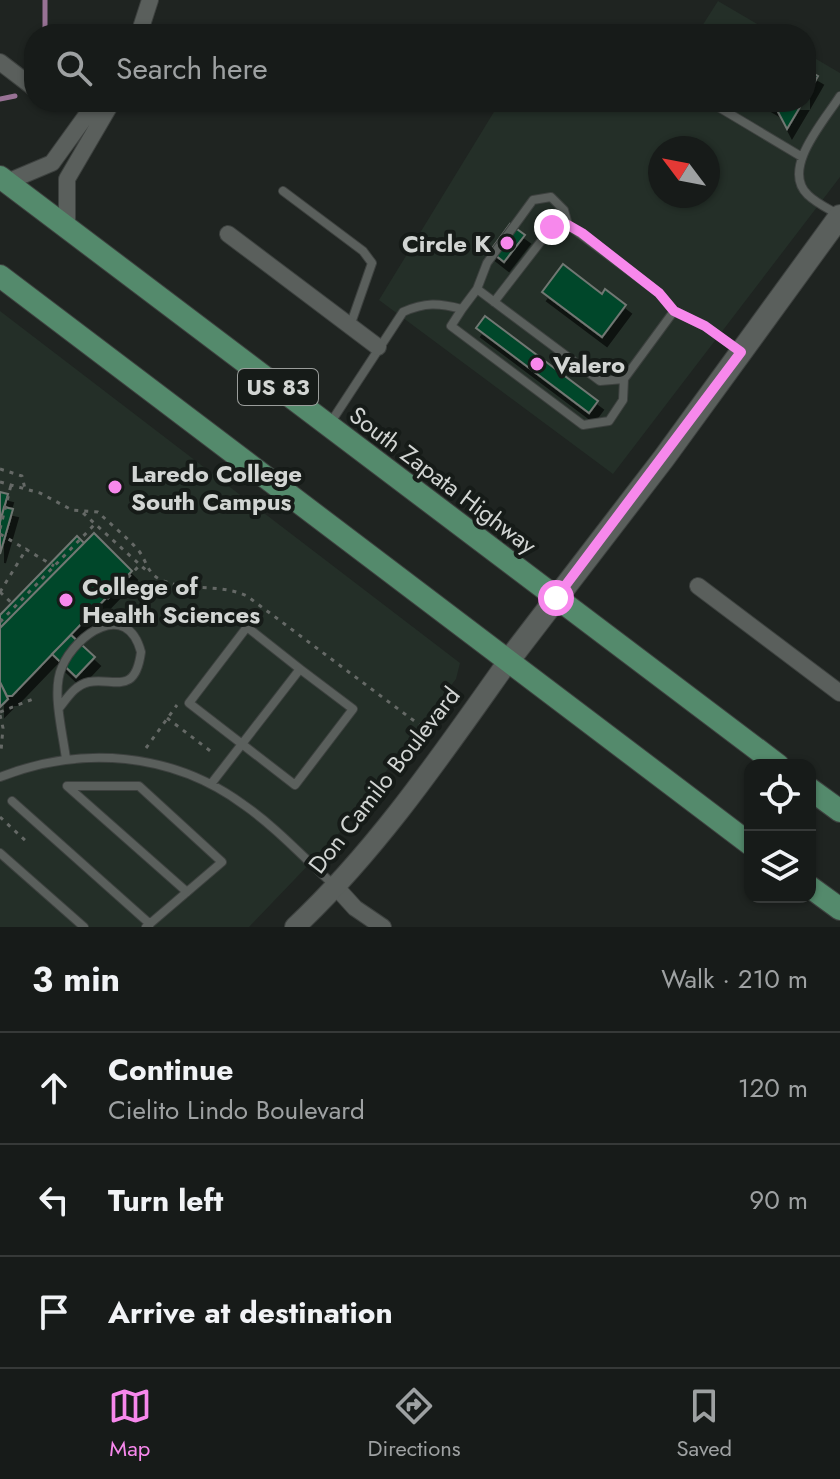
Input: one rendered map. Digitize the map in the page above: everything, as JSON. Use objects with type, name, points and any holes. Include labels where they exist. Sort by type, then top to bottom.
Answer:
[{"type":"main road","name":"South Zapata Highway","points":[[3,179],[770,759]]},
{"type":"main road","points":[[509,660],[840,216]]},
{"type":"main road","points":[[0,276],[744,839]]},
{"type":"main road","points":[[816,793],[840,811]]},
{"type":"main road","points":[[816,891],[840,909]]},
{"type":"street","points":[[142,24],[150,0]]},
{"type":"street","points":[[0,62],[24,80]]},
{"type":"street","points":[[3,179],[52,163],[89,112]]},
{"type":"street","points":[[67,227],[67,179],[106,112]]},
{"type":"street","points":[[228,234],[378,347]]},
{"type":"street","points":[[698,586],[840,693]]},
{"type":"street","name":"Don Camilo Boulevard","points":[[295,927],[335,886],[419,786],[509,660]]},
{"type":"street","points":[[335,886],[355,908],[383,927]]},
{"type":"lane","points":[[840,96],[802,157],[800,183],[807,194],[840,216]]},
{"type":"lane","points":[[727,112],[802,157]]},
{"type":"lane","points":[[283,191],[363,251],[372,263],[350,326]]},
{"type":"lane","points":[[674,311],[624,379],[623,400],[609,421],[583,425],[451,326],[477,289],[487,263],[533,200],[551,197],[559,202],[568,225],[659,293],[674,311],[705,326],[741,352]]},
{"type":"lane","points":[[494,302],[552,227],[568,225]]},
{"type":"lane","points":[[477,289],[600,381],[624,379]]},
{"type":"lane","points":[[328,426],[403,312],[419,305],[439,303],[462,309]]},
{"type":"lane","points":[[60,707],[80,685],[97,682],[114,685],[129,678],[136,670],[141,652],[129,631],[116,624],[102,626],[68,657],[58,682],[60,707],[66,759]]},
{"type":"lane","points":[[247,627],[300,669],[353,709],[295,785],[189,703],[247,627]]},
{"type":"lane","points":[[211,784],[300,669]]},
{"type":"lane","points":[[0,777],[66,759],[103,757],[146,762],[211,784],[261,818],[335,886]]},
{"type":"lane","points":[[12,801],[148,925],[187,892],[222,862],[139,786],[67,786],[187,892]]},
{"type":"lane","points":[[0,853],[84,927]]},
{"type":"path","points":[[0,469],[22,476],[25,489]]},
{"type":"path","points":[[0,482],[40,493],[62,507],[83,513],[98,512],[141,553],[151,574]]},
{"type":"path","points":[[11,485],[0,532],[54,566]]},
{"type":"path","points":[[83,513],[151,574],[171,583],[227,588],[247,596],[425,729]]},
{"type":"path","points":[[0,622],[95,524]]},
{"type":"path","points":[[15,607],[0,592],[27,548]]},
{"type":"path","points":[[107,599],[139,566]]},
{"type":"path","points":[[1,751],[3,728],[0,713],[33,699]]},
{"type":"path","points":[[146,748],[177,705]]},
{"type":"path","points":[[167,718],[213,753]]},
{"type":"path","points":[[0,817],[28,843]]},
{"type":"shaded area","points":[[718,1],[757,24],[703,24]]},
{"type":"shaded area","points":[[816,59],[840,73],[840,177],[613,474],[379,300],[494,112],[816,112]]},
{"type":"shaded area","name":"Laredo College South Campus","points":[[0,311],[460,663],[456,679],[340,832],[249,927],[0,927]]},
{"type":"building","points":[[778,112],[797,112],[787,129]]},
{"type":"building","name":"Circle K","points":[[510,224],[525,235],[504,262],[490,251]]},
{"type":"building","name":"Circle K","points":[[563,264],[602,294],[605,289],[626,305],[602,337],[542,292]]},
{"type":"building","name":"Valero","points":[[485,316],[598,401],[589,413],[476,328]]},
{"type":"building","points":[[0,492],[8,494],[0,522]]},
{"type":"building","points":[[4,507],[13,509],[0,554],[0,522]]},
{"type":"building","name":"College of Health Sciences","points":[[94,533],[132,571],[12,696],[7,696],[0,682],[0,628]]},
{"type":"building","points":[[77,536],[84,543],[0,628],[0,615]]},
{"type":"building","points":[[71,635],[95,657],[76,677],[52,654]]},
{"type":"building","points":[[0,682],[8,699],[0,707]]},
{"type":"waterway","points":[[45,0],[45,24]]},
{"type":"waterway","points":[[0,99],[15,96]]},
{"type":"place","name":"Circle K","points":[[507,243]]},
{"type":"place","name":"Valero","points":[[537,364]]},
{"type":"place","name":"Laredo College South Campus","points":[[115,487]]},
{"type":"place","name":"College of Health Sciences","points":[[66,600]]},
{"type":"route","points":[[552,227],[568,225],[582,233],[659,293],[674,311],[705,326],[741,352],[556,598]]}]
